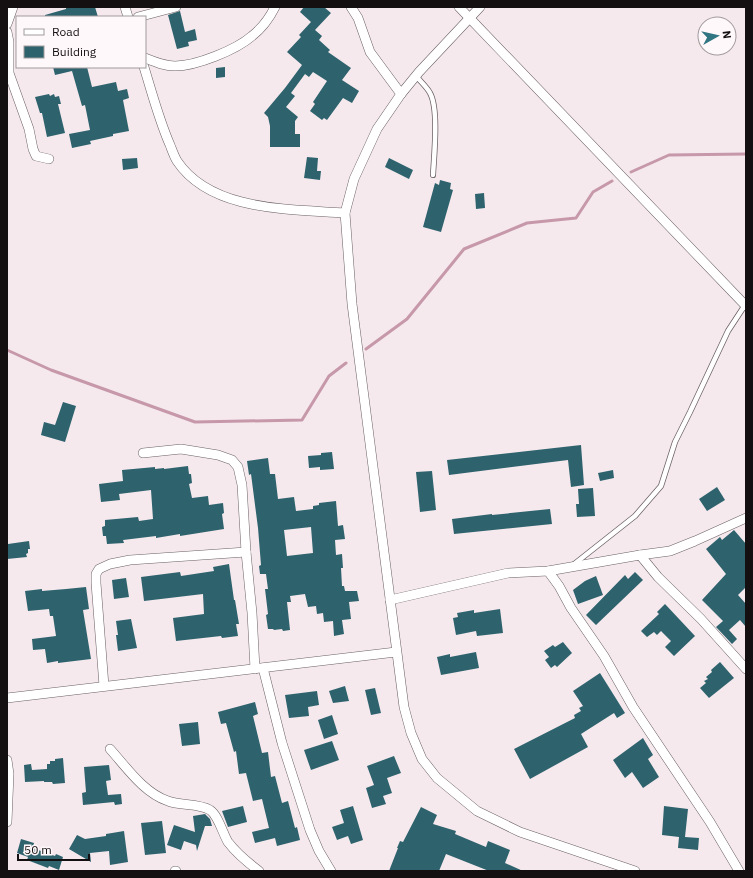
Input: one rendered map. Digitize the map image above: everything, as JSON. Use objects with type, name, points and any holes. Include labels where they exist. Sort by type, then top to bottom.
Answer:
[{"type":"street","points":[[7,24],[13,7]]},
{"type":"street","points":[[142,16],[176,7]]},
{"type":"street","points":[[146,58],[161,64],[174,66],[188,65],[206,60],[236,47],[252,36],[263,25],[275,7]]},
{"type":"street","points":[[351,7],[358,18],[370,52],[401,94]]},
{"type":"street","points":[[459,7],[746,305]]},
{"type":"street","points":[[480,7],[416,76],[401,94],[377,129],[354,179],[345,213],[352,304],[404,707],[411,733],[422,758],[437,778],[477,811],[520,832],[635,871]]},
{"type":"street","points":[[7,32],[9,42],[9,73],[29,129],[33,149],[36,156],[49,159]]},
{"type":"street","points":[[144,68],[165,134],[177,160],[188,175],[203,186],[218,195],[249,204],[282,209],[345,213]]},
{"type":"street","points":[[143,453],[181,449],[218,455],[232,460],[238,467],[242,485],[246,552],[259,668],[310,830],[318,851],[331,871]]},
{"type":"street","points":[[390,600],[508,573],[548,571],[670,551],[745,520]]},
{"type":"street","points":[[104,686],[96,583],[96,574],[99,569],[110,564],[130,560],[246,552]]},
{"type":"street","points":[[640,555],[658,577],[701,619],[746,669]]},
{"type":"street","points":[[548,571],[559,586],[570,608],[604,656],[633,707],[710,822],[739,871]]},
{"type":"street","points":[[7,698],[396,652]]},
{"type":"street","points":[[110,749],[146,788],[156,795],[169,802],[211,810],[215,815],[227,841],[241,858],[259,871]]},
{"type":"street","points":[[7,760],[9,774],[7,822]]},
{"type":"lane","points":[[416,76],[430,94],[434,104],[435,122],[433,175]]},
{"type":"lane","points":[[570,567],[635,516],[661,486],[674,442],[690,412],[728,331],[746,305]]},
{"type":"building","points":[[66,7],[95,7],[98,16],[45,16],[66,9]]},
{"type":"building","points":[[304,7],[324,7],[331,13],[315,30],[322,36],[319,40],[330,50],[328,52],[351,68],[342,80],[359,91],[352,103],[343,98],[327,120],[324,118],[322,120],[310,111],[315,104],[313,102],[327,81],[313,72],[309,77],[305,74],[291,93],[295,96],[286,107],[298,117],[295,121],[295,134],[300,134],[300,147],[270,147],[270,126],[268,117],[264,113],[302,65],[287,52],[301,37],[299,35],[311,22],[300,12]]},
{"type":"building","points":[[180,11],[185,32],[195,29],[197,40],[188,42],[189,46],[177,49],[168,15]]},
{"type":"building","points":[[225,67],[225,77],[216,78],[216,68]]},
{"type":"building","points":[[53,68],[87,68],[92,87],[116,82],[118,91],[127,89],[129,98],[123,100],[129,131],[113,134],[113,136],[90,141],[91,144],[72,148],[69,134],[90,130],[85,105],[82,106],[72,71],[55,75]]},
{"type":"building","points":[[49,94],[50,96],[54,94],[55,97],[59,96],[61,104],[58,104],[65,133],[47,137],[42,113],[40,113],[35,97]]},
{"type":"building","points":[[307,157],[318,158],[317,171],[321,171],[320,180],[304,178]]},
{"type":"building","points":[[137,158],[138,168],[123,170],[122,159]]},
{"type":"building","points":[[389,158],[413,170],[409,179],[385,167]]},
{"type":"building","points":[[440,180],[451,183],[450,189],[453,190],[441,232],[423,227],[435,183],[439,185]]},
{"type":"building","points":[[484,193],[485,208],[476,209],[475,194]]},
{"type":"building","points":[[63,402],[76,406],[65,442],[41,435],[44,422],[55,425]]},
{"type":"building","points":[[581,445],[584,485],[571,487],[568,460],[449,475],[447,460]]},
{"type":"building","points":[[332,452],[334,469],[320,470],[320,467],[309,468],[308,456]]},
{"type":"building","points":[[268,458],[270,474],[275,474],[278,499],[294,497],[296,511],[313,509],[313,506],[319,505],[319,503],[336,501],[338,526],[343,525],[345,539],[335,540],[336,555],[342,554],[342,586],[344,586],[345,591],[357,591],[359,601],[349,602],[351,619],[342,620],[344,634],[334,636],[333,621],[324,622],[323,613],[317,614],[316,606],[308,607],[305,594],[290,596],[291,602],[287,602],[290,630],[283,631],[282,629],[268,629],[265,589],[268,589],[266,574],[260,574],[259,566],[261,565],[258,528],[251,474],[249,475],[247,461]],"holes":[[[311,527],[313,553],[287,556],[284,530]]]},
{"type":"building","points":[[188,466],[189,474],[191,474],[192,483],[189,484],[192,498],[208,496],[209,505],[223,503],[224,513],[222,514],[224,529],[180,536],[180,534],[156,538],[156,536],[123,540],[124,543],[107,544],[106,536],[103,536],[102,527],[105,526],[105,520],[138,517],[139,521],[153,519],[151,490],[119,494],[120,500],[101,502],[99,484],[123,481],[122,470],[155,467],[155,469],[164,469]]},
{"type":"building","points":[[613,470],[614,478],[600,481],[598,473]]},
{"type":"building","points":[[432,471],[436,510],[420,512],[416,472]]},
{"type":"building","points":[[717,487],[725,500],[707,511],[699,499]]},
{"type":"building","points":[[593,488],[595,516],[577,517],[576,504],[579,504],[578,489]]},
{"type":"building","points":[[550,509],[552,524],[454,534],[452,519]]},
{"type":"building","points":[[734,530],[746,544],[746,587],[738,595],[746,604],[746,627],[740,620],[729,630],[737,639],[732,644],[716,627],[723,621],[702,600],[726,574],[706,549],[720,537],[722,540]]},
{"type":"building","points":[[29,541],[30,549],[28,549],[28,553],[26,554],[27,557],[7,559],[8,544]]},
{"type":"building","points":[[229,564],[239,624],[236,624],[238,636],[222,638],[221,636],[176,641],[173,618],[204,614],[203,594],[144,601],[141,577],[180,572],[181,576],[214,571],[213,567]]},
{"type":"building","points":[[635,572],[643,580],[596,625],[586,615],[625,575],[628,579]]},
{"type":"building","points":[[596,576],[603,595],[578,604],[573,590],[585,581]]},
{"type":"building","points":[[126,578],[129,597],[114,599],[112,580]]},
{"type":"building","points":[[86,587],[89,609],[83,610],[91,659],[47,663],[45,649],[33,650],[32,639],[56,636],[53,616],[50,616],[49,609],[28,611],[25,591]]},
{"type":"building","points":[[665,604],[695,636],[674,656],[665,647],[671,641],[661,631],[657,635],[654,632],[647,637],[641,631],[659,614],[657,612]]},
{"type":"building","points":[[500,609],[503,633],[477,636],[476,631],[456,635],[453,618],[458,617],[457,613],[474,610],[474,613]]},
{"type":"building","points":[[131,619],[137,648],[118,651],[116,621]]},
{"type":"building","points":[[563,642],[572,653],[557,667],[555,665],[551,668],[545,660],[549,657],[544,651],[553,645],[555,647]]},
{"type":"building","points":[[476,652],[479,668],[441,675],[437,657],[450,654],[450,657]]},
{"type":"building","points":[[720,662],[734,678],[709,698],[700,688],[706,683],[704,681],[708,679],[706,677],[712,672],[711,670]]},
{"type":"building","points":[[600,673],[625,713],[617,718],[614,713],[581,734],[588,747],[530,779],[514,749],[575,718],[574,715],[581,711],[579,708],[583,706],[573,691]]},
{"type":"building","points":[[345,686],[349,701],[333,703],[329,691]]},
{"type":"building","points":[[375,688],[381,713],[371,715],[365,690]]},
{"type":"building","points":[[317,691],[319,705],[308,707],[309,716],[289,718],[285,695]]},
{"type":"building","points":[[255,702],[258,714],[253,716],[262,753],[268,752],[271,777],[275,776],[282,803],[288,801],[295,828],[297,827],[300,840],[277,846],[275,838],[255,843],[252,832],[269,828],[262,799],[253,801],[246,773],[239,774],[236,751],[234,752],[226,723],[221,724],[218,712]]},
{"type":"building","points":[[332,715],[338,734],[324,739],[318,720]]},
{"type":"building","points":[[198,722],[200,744],[182,746],[179,724]]},
{"type":"building","points":[[643,738],[653,755],[648,759],[659,777],[643,788],[632,772],[625,778],[613,760]]},
{"type":"building","points":[[332,741],[339,760],[311,770],[304,750]]},
{"type":"building","points":[[394,756],[401,773],[387,778],[392,793],[383,796],[386,804],[372,808],[366,788],[374,785],[367,766]]},
{"type":"building","points":[[63,758],[65,783],[53,784],[52,782],[44,781],[25,782],[24,765],[31,764],[32,770],[47,769],[47,764],[50,764],[50,761]]},
{"type":"building","points":[[109,765],[111,780],[106,781],[108,795],[121,794],[122,804],[115,805],[114,802],[83,805],[82,793],[86,792],[84,767]]},
{"type":"building","points":[[243,806],[247,822],[228,827],[222,811]]},
{"type":"building","points":[[353,806],[363,840],[351,844],[348,836],[337,840],[332,827],[344,823],[340,810]]},
{"type":"building","points":[[664,806],[688,809],[685,837],[699,838],[698,850],[678,848],[679,837],[662,835]]},
{"type":"building","points":[[421,807],[437,815],[433,824],[456,831],[455,834],[486,847],[488,841],[510,850],[505,863],[523,871],[489,871],[446,854],[439,871],[389,871],[400,841],[403,842]]},
{"type":"building","points":[[205,814],[210,819],[212,826],[205,826],[197,851],[196,845],[184,841],[181,850],[167,845],[174,825],[195,832],[193,816]]},
{"type":"building","points":[[162,821],[166,853],[145,855],[141,823]]},
{"type":"building","points":[[124,831],[128,862],[110,865],[109,851],[90,853],[91,862],[69,849],[77,835],[85,839],[106,836],[106,834]]},
{"type":"building","points":[[21,839],[34,843],[33,848],[55,856],[56,854],[63,857],[59,870],[49,866],[48,868],[27,860],[28,857],[17,853]]},
{"type":"waterway","points":[[631,172],[669,155],[746,154]]},
{"type":"waterway","points":[[366,349],[407,319],[464,249],[527,223],[576,218],[593,192],[612,181]]},
{"type":"waterway","points":[[7,350],[51,370],[195,422],[302,420],[329,376],[346,363]]}]
